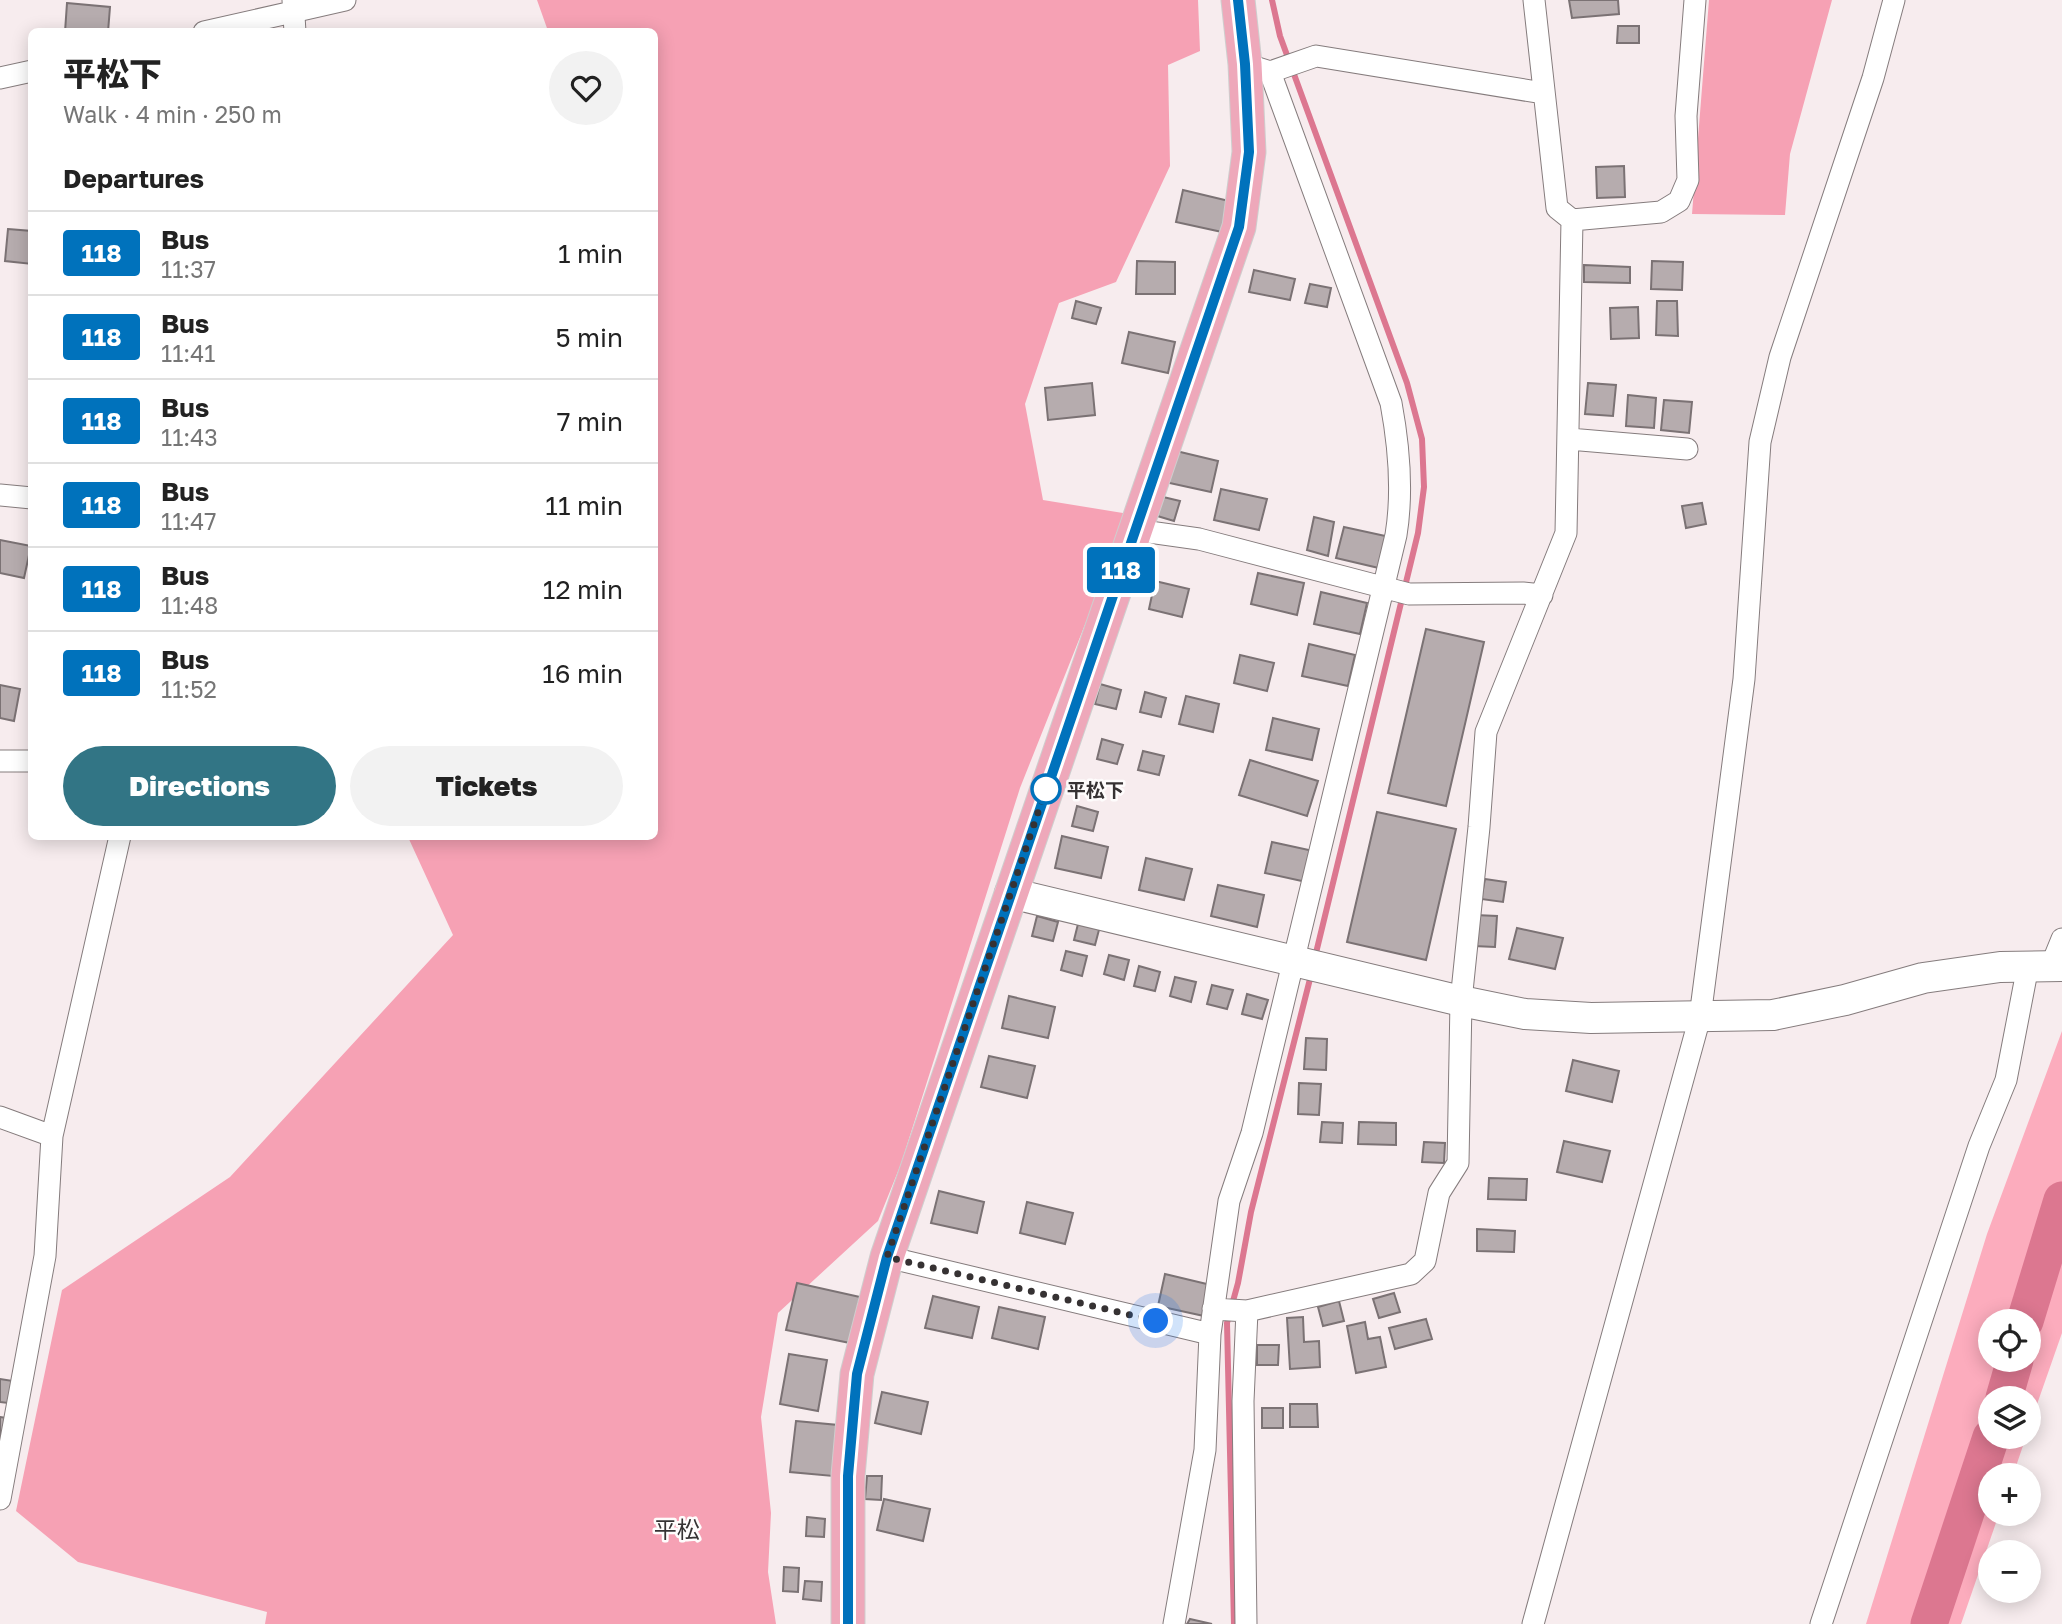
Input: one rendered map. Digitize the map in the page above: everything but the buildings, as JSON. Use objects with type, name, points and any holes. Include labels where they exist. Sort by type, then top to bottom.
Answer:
[{"type":"main road","points":[[848,1624],[848,1476],[857,1374],[887,1257],[1010,893],[1205,333],[1239,227],[1249,152],[1272,67],[1238,0]]},
{"type":"street","points":[[224,28],[294,14],[345,0]]},
{"type":"street","points":[[1534,0],[1557,208],[1572,220],[1661,212],[1679,201],[1688,180],[1686,116],[1695,0]]},
{"type":"street","points":[[1533,1624],[1700,1017],[1744,679],[1760,442],[1780,357],[1873,78],[1894,0]]},
{"type":"street","points":[[1174,1624],[1205,1450],[1210,1334],[1229,1201],[1304,962],[1394,591],[1399,513],[1398,438],[1391,403],[1272,67],[1316,56],[1543,93]]},
{"type":"street","points":[[0,78],[28,72]]},
{"type":"street","points":[[1213,1309],[1247,1311],[1411,1274],[1425,1261],[1439,1193],[1458,1163],[1461,1001],[1486,732],[1566,533],[1572,220]]},
{"type":"street","points":[[1569,439],[1687,449]]},
{"type":"street","points":[[0,495],[28,498]]},
{"type":"street","points":[[1135,530],[1199,539],[1394,591],[1542,595]]},
{"type":"street","points":[[0,761],[28,761]]},
{"type":"street","points":[[0,1499],[46,1256],[52,1136],[119,840]]},
{"type":"street","points":[[1010,893],[1525,1014],[1591,1018],[1773,1015],[1845,1000],[1923,978],[2051,959],[1979,1146],[1821,1624]]},
{"type":"street","points":[[0,1117],[52,1136]]},
{"type":"street","points":[[887,1257],[1210,1334]]},
{"type":"street","points":[[1245,1624],[1243,1401],[1247,1311]]},
{"type":"shaded area","points":[[537,0],[1198,0],[1200,51],[1168,65],[1170,166],[1116,282],[1059,303],[1025,404],[1043,500],[1129,514],[1020,788],[901,1164],[878,1221],[778,1313],[761,1417],[771,1513],[768,1572],[776,1624],[265,1624],[267,1612],[78,1562],[16,1511],[62,1290],[230,1177],[453,935],[409,840],[658,840],[658,28],[547,28]]},
{"type":"shaded area","points":[[1709,0],[1832,0],[1790,154],[1785,215],[1692,214]]},
{"type":"shaded area","points":[[2062,1031],[2062,1333],[2041,1393],[2041,1386],[1978,1386],[1978,1449],[2022,1449],[2017,1463],[1978,1463],[1978,1526],[1995,1526],[1990,1540],[1978,1540],[1978,1575],[1961,1624],[1866,1624],[1987,1234]]},
{"type":"waterway","points":[[1272,0],[1280,36],[1407,383],[1422,439],[1424,487],[1418,533],[1315,957]]},
{"type":"waterway","points":[[1234,1624],[1227,1323],[1238,1283],[1251,1212],[1311,975]]},
{"type":"waterway","points":[[2029,1309],[2062,1200]]},
{"type":"waterway","points":[[2007,1386],[2012,1372]]},
{"type":"waterway","points":[[1929,1624],[1987,1449]]},
{"type":"bus line","name":"118","points":[[848,1624],[848,1476],[857,1374],[887,1257],[1205,333],[1239,227],[1249,152],[1245,64],[1238,0]]},
{"type":"place","name":"平松下","points":[[1046,789]]},
{"type":"district","name":"平松","points":[[677,1529]]},
{"type":"route","points":[[1046,789],[887,1257],[1156,1321]]}]
